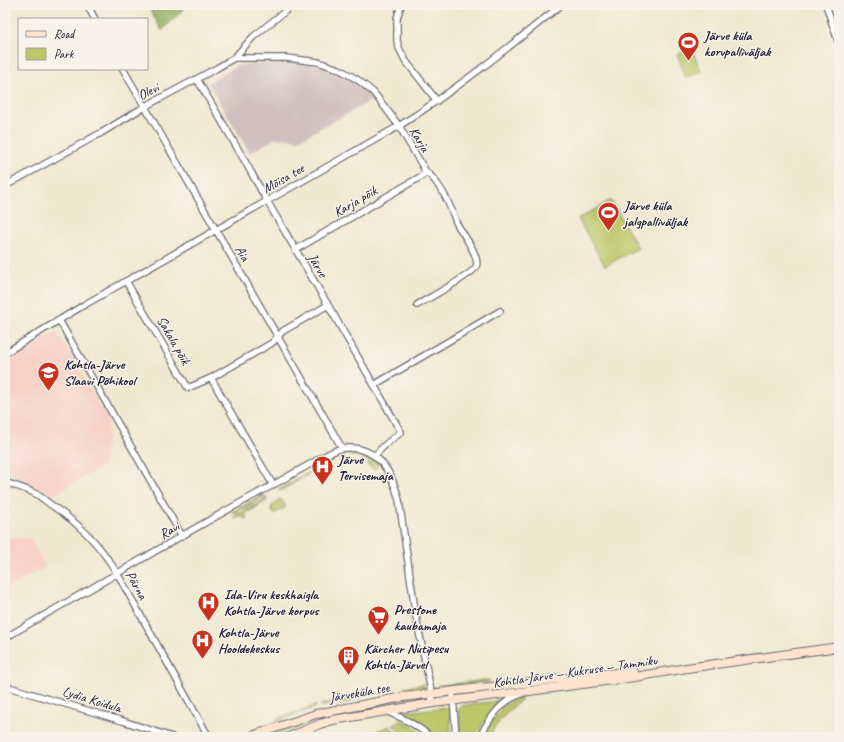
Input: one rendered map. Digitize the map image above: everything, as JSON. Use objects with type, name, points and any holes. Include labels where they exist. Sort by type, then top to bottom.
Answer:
[{"type":"main road","name":"Kohtla-Järve — Kukruse — Tammiku","points":[[467,698],[628,678],[687,668],[839,647]]},
{"type":"main road","name":"Kohtla-Järve — Kukruse — Tammiku","points":[[478,688],[601,674],[687,668]]},
{"type":"main road","name":"Järveküla tee","points":[[289,737],[333,720],[432,703],[478,688]]},
{"type":"main road","name":"Järveküla tee","points":[[249,737],[316,714],[403,697],[431,694],[467,698]]},
{"type":"street","points":[[87,5],[94,18]]},
{"type":"street","name":"Olevi","points":[[5,186],[234,58],[253,37],[293,5]]},
{"type":"street","points":[[400,5],[397,18],[399,48],[405,60],[437,101]]},
{"type":"street","name":"Mõisa tee","points":[[5,353],[126,281],[399,126],[437,101],[506,50],[561,5]]},
{"type":"street","points":[[826,5],[839,44]]},
{"type":"street","name":"Karja","points":[[234,58],[286,58],[318,62],[339,68],[374,92],[399,126],[426,172],[432,176],[450,204],[456,222],[474,251],[478,265],[475,270],[466,276],[417,305]]},
{"type":"street","name":"Aia","points":[[125,70],[144,107],[345,448]]},
{"type":"street","name":"Järve","points":[[197,79],[401,432],[386,444],[375,456]]},
{"type":"street","name":"Karja põik","points":[[295,250],[422,176],[426,172]]},
{"type":"street","name":"Sakala põik","points":[[126,281],[188,388],[211,378]]},
{"type":"street","points":[[273,485],[211,378],[272,343],[288,327],[328,305]]},
{"type":"street","points":[[374,384],[500,311]]},
{"type":"street","points":[[59,320],[182,536]]},
{"type":"street","points":[[345,448],[369,452],[382,463],[392,479],[397,494],[416,617],[432,703]]},
{"type":"street","name":"Ravi","points":[[5,638],[317,460],[345,448]]},
{"type":"street","name":"Pärna","points":[[5,482],[37,495],[62,512],[92,538],[117,573],[210,737]]},
{"type":"street","name":"Lydia Koidula","points":[[5,686],[172,737]]},
{"type":"street","points":[[479,737],[503,704],[510,699],[529,691]]},
{"type":"street","points":[[453,696],[456,737]]},
{"type":"street","points":[[386,711],[410,722],[430,737]]},
{"type":"shaded area","points":[[264,61],[294,61],[326,67],[356,81],[375,99],[299,140],[276,138],[250,153],[208,83],[236,66]]},
{"type":"shaded area","name":"Kohtla-Järve Slaavi Põhikool","points":[[57,331],[109,422],[104,465],[54,495],[5,472],[5,362]]},
{"type":"shaded area","points":[[5,536],[30,538],[46,567],[5,589]]},
{"type":"green space","points":[[147,5],[187,5],[162,31]]},
{"type":"green space","name":"Järve küla korvpalliväljak","points":[[692,49],[701,72],[686,78],[677,54]]},
{"type":"green space","name":"Järve küla jalgpalliväljak","points":[[611,200],[638,248],[605,266],[578,219]]},
{"type":"green space","points":[[346,451],[359,453],[367,456],[378,463],[378,466],[373,469],[368,465],[369,462],[357,453],[352,456]]},
{"type":"green space","points":[[310,472],[282,490],[277,491]]},
{"type":"green space","points":[[262,495],[265,496],[233,514],[232,512]]},
{"type":"green space","points":[[267,498],[266,501],[245,514],[247,518],[244,519],[242,515],[235,519],[234,517]]},
{"type":"green space","points":[[281,499],[286,507],[274,514],[271,510],[272,506]]},
{"type":"green space","points":[[489,680],[489,682],[446,687],[438,686]]},
{"type":"green space","points":[[424,684],[423,688],[419,690],[403,689],[404,688]]},
{"type":"green space","points":[[355,697],[354,700],[350,702],[324,706],[320,705]]},
{"type":"green space","points":[[517,698],[522,699],[504,716],[489,737],[482,737],[501,709]]},
{"type":"green space","points":[[502,700],[491,712],[474,737],[460,737],[460,706]]},
{"type":"green space","points":[[316,705],[313,709],[278,721],[277,719]]},
{"type":"green space","points":[[447,707],[450,709],[451,737],[434,737],[423,727],[405,715],[406,712]]},
{"type":"green space","points":[[315,718],[315,721],[283,735],[281,729]]},
{"type":"green space","points":[[400,720],[412,726],[425,737],[406,737],[393,725]]},
{"type":"green space","points":[[390,726],[399,737],[367,737],[369,734]]},
{"type":"green space","points":[[279,729],[281,736],[279,737],[256,737]]},
{"type":"place","name":"Järve küla korvpalliväljak","points":[[689,62]]},
{"type":"place","name":"Järve küla jalgpalliväljak","points":[[608,232]]},
{"type":"place","name":"Kohtla-Järve Slaavi Põhikool","points":[[48,392]]},
{"type":"place","name":"Järve Tervisemaja","points":[[323,486]]},
{"type":"place","name":"Ida-Viru keskhaigla Kohtla-Järve korpus","points":[[209,622]]},
{"type":"place","name":"Prestone kaubamaja","points":[[378,636]]},
{"type":"place","name":"Kohtla-Järve Hooldekeskus","points":[[202,660]]},
{"type":"place","name":"Kärcher Nutipesu Kohtla-Järvel","points":[[348,676]]}]
